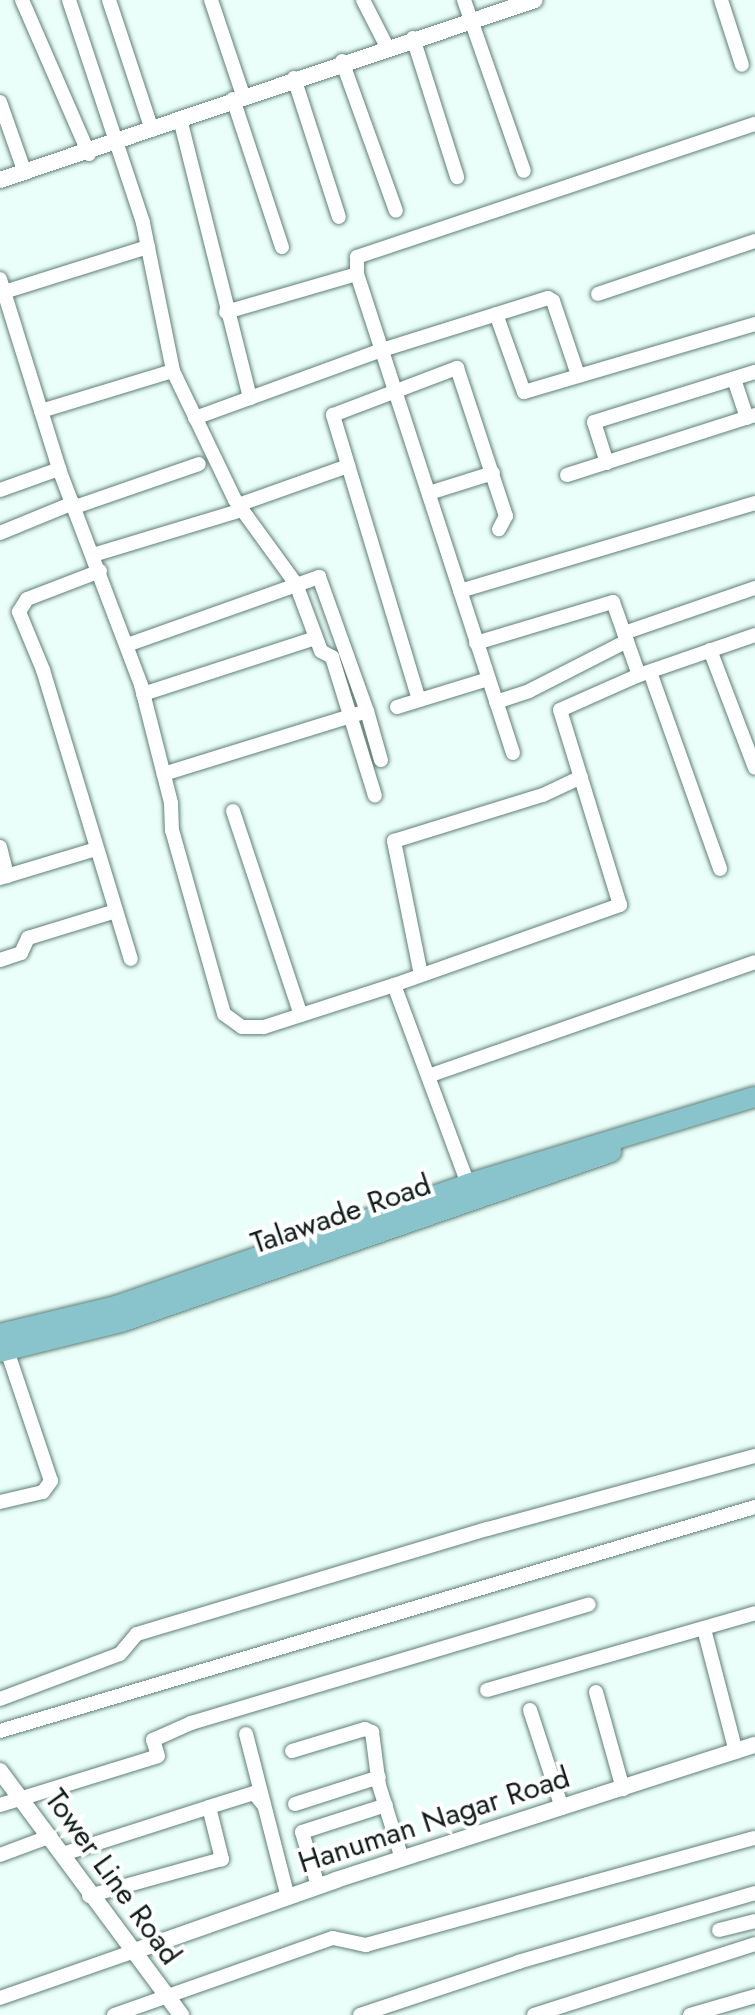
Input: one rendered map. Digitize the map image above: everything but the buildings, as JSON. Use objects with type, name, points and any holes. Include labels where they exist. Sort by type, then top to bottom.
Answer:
[{"type":"main road","name":"Talawade Road","points":[[2,1347],[128,1310],[470,1192],[671,1131],[695,1116],[755,1097]]},
{"type":"street","points":[[22,0],[89,154]]},
{"type":"street","points":[[69,0],[119,142],[148,247],[173,371],[240,507],[296,584],[321,651],[332,657],[381,760]]},
{"type":"street","points":[[109,0],[152,130]]},
{"type":"street","points":[[211,0],[282,247]]},
{"type":"street","points":[[363,0],[387,47]]},
{"type":"street","points":[[464,0],[524,171]]},
{"type":"street","points":[[0,180],[89,154],[342,61],[474,22],[535,0]]},
{"type":"street","points":[[721,0],[742,65]]},
{"type":"street","points":[[413,38],[457,177]]},
{"type":"street","points":[[342,61],[396,211]]},
{"type":"street","points":[[294,78],[339,217]]},
{"type":"street","points":[[0,102],[25,173]]},
{"type":"street","points":[[180,119],[250,398]]},
{"type":"street","points":[[513,753],[357,274],[357,257],[755,124]]},
{"type":"street","points":[[598,294],[755,241]]},
{"type":"street","points":[[148,247],[2,285],[59,469],[100,571],[143,694],[164,774],[172,830],[224,1014],[242,1027],[264,1027],[394,985],[620,905],[560,710],[645,673],[755,635]]},
{"type":"street","points":[[226,312],[357,274]]},
{"type":"street","points":[[195,418],[382,350],[551,299],[578,375]]},
{"type":"street","points":[[496,314],[524,392],[755,324]]},
{"type":"street","points":[[419,700],[333,415],[457,368],[507,522],[499,529]]},
{"type":"street","points":[[41,411],[173,371]]},
{"type":"street","points":[[607,463],[594,422],[755,372]]},
{"type":"street","points":[[567,475],[751,416],[734,379]]},
{"type":"street","points":[[0,533],[199,464]]},
{"type":"street","points":[[93,555],[240,507],[348,466]]},
{"type":"street","points":[[0,490],[59,469]]},
{"type":"street","points":[[429,493],[493,473]]},
{"type":"street","points":[[460,591],[755,503]]},
{"type":"street","points":[[100,571],[18,607],[43,670],[131,959]]},
{"type":"street","points":[[127,645],[319,577],[326,585],[360,714],[375,796]]},
{"type":"street","points":[[496,702],[529,691],[626,637],[755,588]]},
{"type":"street","points":[[476,643],[613,602],[626,637],[645,673],[720,869]]},
{"type":"street","points":[[143,694],[315,638]]},
{"type":"street","points":[[710,650],[755,768]]},
{"type":"street","points":[[397,707],[488,679]]},
{"type":"street","points":[[164,774],[360,714]]},
{"type":"street","points":[[421,975],[394,841],[543,795],[581,777]]},
{"type":"street","points":[[233,811],[301,1015]]},
{"type":"street","points":[[0,847],[4,877],[96,849]]},
{"type":"street","points":[[0,960],[21,953],[28,938],[116,911]]},
{"type":"street","points":[[431,1075],[755,962]]},
{"type":"street","points":[[394,985],[431,1075],[470,1192]]},
{"type":"street","points":[[0,1502],[43,1492],[51,1481],[2,1347]]},
{"type":"street","points":[[0,1699],[120,1654],[137,1634],[488,1529],[755,1456]]},
{"type":"street","points":[[0,1731],[755,1507]]},
{"type":"street","points":[[0,1805],[158,1756],[153,1740],[191,1723],[589,1604]]},
{"type":"street","points":[[487,1690],[755,1613]]},
{"type":"street","points":[[704,1629],[736,1752]]},
{"type":"street","points":[[596,1692],[623,1789]]},
{"type":"street","points":[[530,1710],[562,1808]]},
{"type":"street","points":[[292,1751],[369,1729],[402,1859]]},
{"type":"street","points":[[246,1734],[288,1898]]},
{"type":"street","name":"Hanuman Nagar Road","points":[[132,1952],[318,1886],[755,1745]]},
{"type":"street","name":"Tower Line Road","points":[[0,1771],[51,1836],[89,1896],[181,2015]]},
{"type":"street","points":[[295,1804],[379,1777]]},
{"type":"street","points":[[63,1854],[254,1793],[263,1804]]},
{"type":"street","points":[[318,1886],[302,1832],[386,1805]]},
{"type":"street","points":[[89,1896],[222,1859],[209,1807]]},
{"type":"street","points":[[0,1855],[51,1836]]},
{"type":"street","points":[[114,2015],[333,1938],[366,1945],[755,1838]]},
{"type":"street","points":[[360,2015],[518,1962],[755,1893]]},
{"type":"street","points":[[719,1930],[755,1921]]},
{"type":"street","points":[[534,2015],[755,1944]]},
{"type":"street","points":[[0,1998],[132,1952]]},
{"type":"street","points":[[690,2015],[755,1996]]}]
